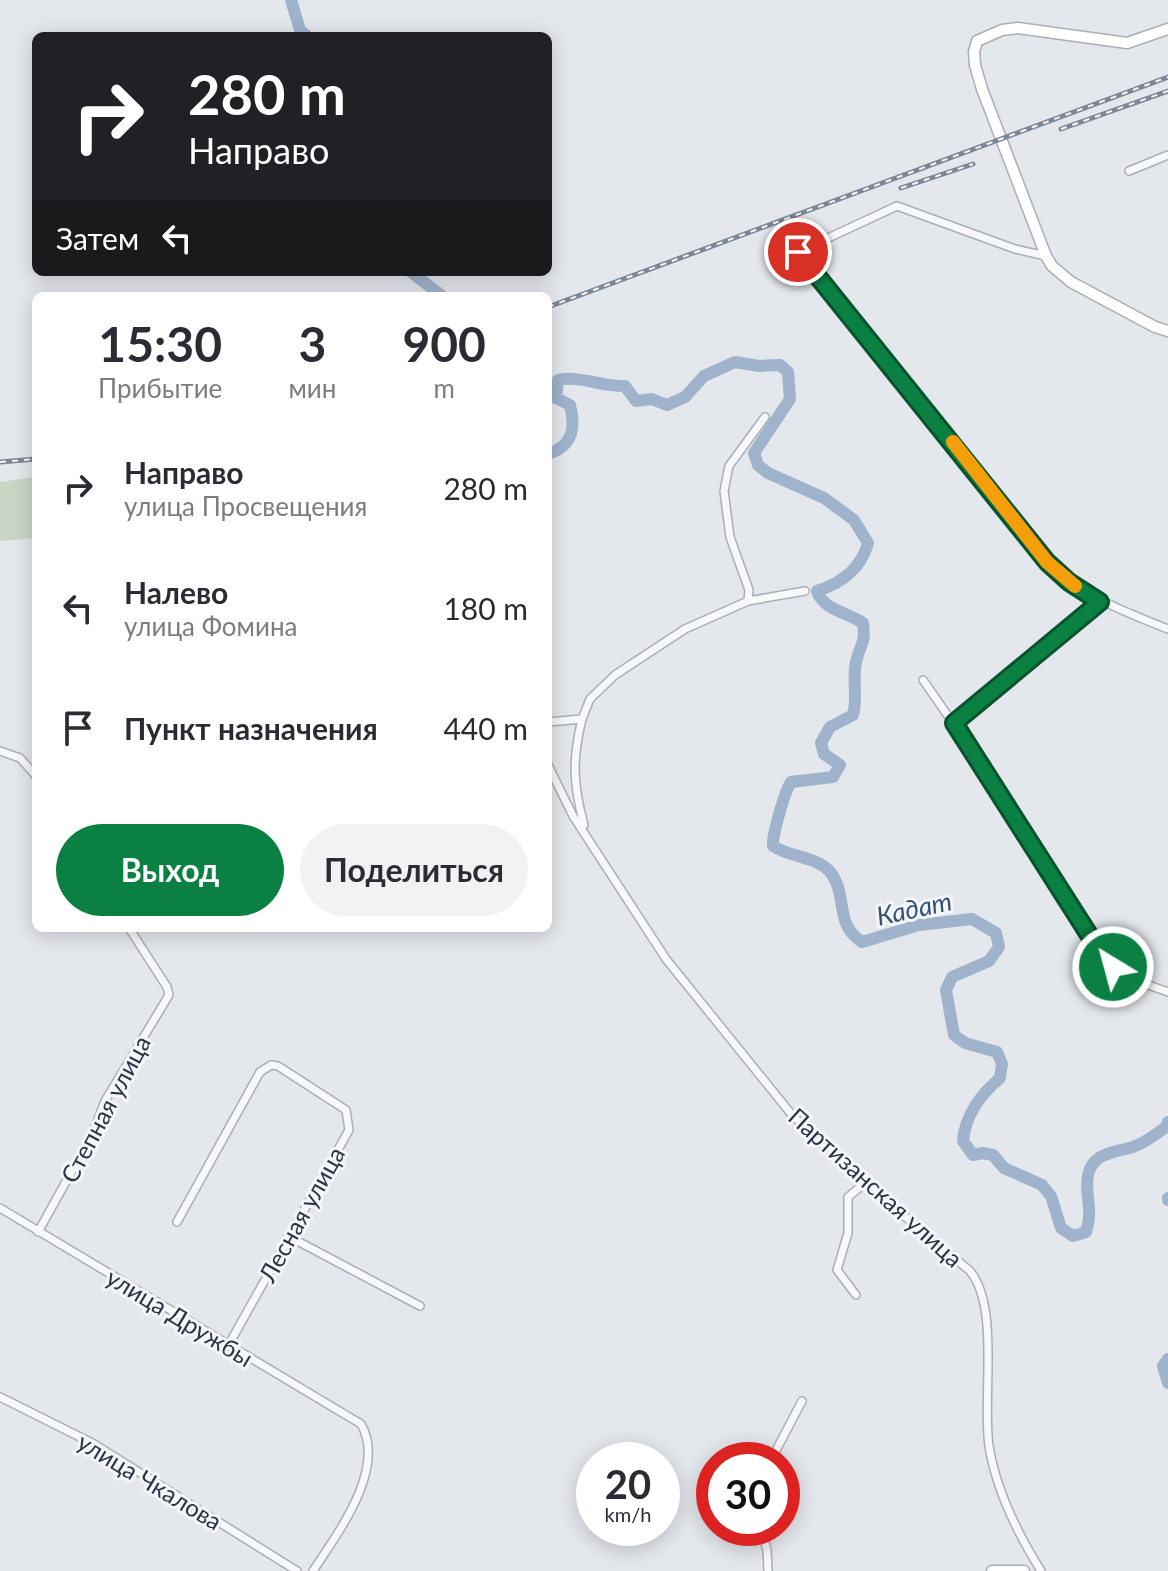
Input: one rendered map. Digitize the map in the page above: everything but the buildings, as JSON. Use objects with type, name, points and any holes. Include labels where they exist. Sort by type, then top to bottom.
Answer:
[{"type":"street","points":[[1168,29],[1127,43],[1018,28],[1002,30],[977,41],[974,52],[982,89],[1046,256],[1060,274],[1091,294],[1168,331]]},
{"type":"street","points":[[1129,171],[1168,155]]},
{"type":"street","points":[[1046,256],[1015,249],[897,206],[798,252],[1047,562],[1069,582],[1100,602],[1168,629]]},
{"type":"street","points":[[748,601],[749,590],[730,537],[724,491],[729,466],[765,417]]},
{"type":"street","points":[[585,831],[575,790],[573,765],[582,719],[596,692],[639,658],[685,629],[748,601],[805,591]]},
{"type":"street","points":[[954,723],[1100,602]]},
{"type":"street","points":[[923,680],[954,723],[1100,952],[1126,977],[1168,992]]},
{"type":"street","points":[[552,722],[582,719]]},
{"type":"street","points":[[0,751],[20,758],[32,772]]},
{"type":"street","name":"Партизанская улица","points":[[552,774],[566,804],[666,959],[792,1115],[865,1183],[970,1271],[981,1285],[988,1443],[1019,1532],[1041,1571]]},
{"type":"street","name":"Степная улица","points":[[38,1232],[92,1135],[105,1101],[169,995],[132,932]]},
{"type":"street","name":"Лесная улица","points":[[177,1222],[260,1072],[271,1065],[278,1066],[346,1110],[349,1130],[228,1346]]},
{"type":"street","points":[[856,1295],[839,1275],[838,1264],[848,1233],[848,1197],[865,1183]]},
{"type":"street","name":"улица Дружбы","points":[[0,1208],[361,1424],[369,1446],[365,1475],[347,1519],[313,1571]]},
{"type":"street","points":[[288,1236],[420,1306]]},
{"type":"street","name":"улица Чкалова","points":[[0,1397],[94,1444],[297,1571]]},
{"type":"street","points":[[780,1442],[802,1401]]},
{"type":"street","points":[[766,1546],[768,1571]]},
{"type":"street","points":[[992,1571],[1024,1571]]},
{"type":"green space","points":[[32,478],[32,538],[0,541],[0,482]]},
{"type":"waterway","name":"Кадат","points":[[291,0],[302,32]]},
{"type":"waterway","name":"Кадат","points":[[416,276],[437,292]]},
{"type":"waterway","name":"Кадат","points":[[552,452],[568,441],[573,421],[570,405],[556,398],[558,380],[574,379],[625,386],[636,401],[652,399],[667,405],[685,397],[704,376],[735,362],[780,365],[788,372],[790,399],[754,453],[758,465],[768,473],[824,498],[854,520],[868,543],[861,560],[849,574],[817,591],[830,607],[863,623],[864,630],[855,669],[853,715],[830,727],[821,743],[824,754],[840,765],[833,777],[791,782],[779,813],[773,846],[826,867],[836,882],[848,927],[862,942],[919,925],[972,919],[996,933],[999,947],[989,961],[952,977],[946,990],[954,1035],[965,1043],[997,1052],[1002,1064],[1000,1078],[980,1098],[971,1114],[963,1141],[973,1155],[993,1155],[1004,1168],[1042,1185],[1051,1196],[1061,1228],[1073,1236],[1086,1232],[1089,1216],[1087,1182],[1094,1162],[1105,1155],[1142,1143],[1166,1127],[1168,1122]]},
{"type":"waterway","name":"Кадат","points":[[1168,1359],[1163,1366],[1168,1383]]},
{"type":"railway","points":[[552,306],[1168,77]]},
{"type":"railway","points":[[1061,129],[1168,91]]},
{"type":"railway","points":[[901,188],[973,164]]},
{"type":"railway","points":[[0,462],[32,459]]},
{"type":"slow traffic","points":[[953,442],[1047,562],[1075,586]]},
{"type":"route","points":[[798,252],[1047,562],[1069,582],[1100,602],[954,723],[1100,952],[1113,967]]}]
